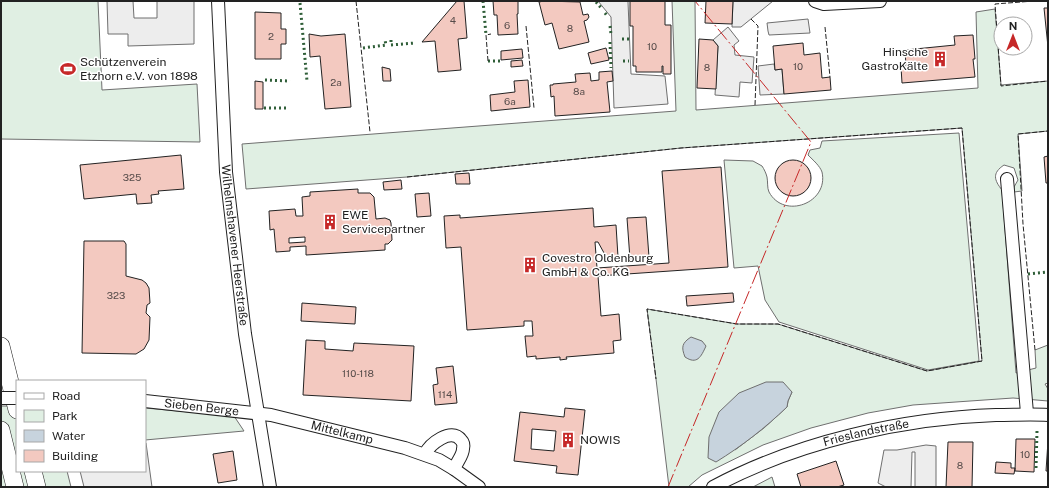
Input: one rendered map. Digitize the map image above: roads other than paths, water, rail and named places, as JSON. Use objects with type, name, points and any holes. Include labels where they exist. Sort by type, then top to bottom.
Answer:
[{"type":"highway","points":[[1,346],[16,406]]},
{"type":"highway","points":[[1,430],[15,487]]},
{"type":"highway","points":[[32,472],[37,487]]},
{"type":"street","name":"Wilhelmshavener Heerstraße","points":[[218,1],[226,172],[245,334],[270,487]]},
{"type":"street","points":[[815,1],[824,4],[880,1]]},
{"type":"street","points":[[1007,178],[1028,413]]},
{"type":"street","points":[[1,398],[16,398]]},
{"type":"street","name":"Sieben Berge","points":[[146,401],[259,413]]},
{"type":"street","name":"Mittelkamp","points":[[259,413],[425,454],[439,460],[480,487]]},
{"type":"street","name":"Frieslandstraße","points":[[713,487],[734,476],[772,460],[820,444],[878,429],[926,420],[974,416],[1028,413],[1048,415]]},
{"type":"street","points":[[425,454],[446,436],[450,435],[458,437],[463,443],[463,450],[454,469]]},
{"type":"water","points":[[691,337],[702,341],[706,346],[696,360],[685,357],[683,350],[684,343]]},
{"type":"water","points":[[766,382],[783,382],[792,392],[787,407],[753,436],[726,456],[716,462],[708,458],[709,437],[719,412],[739,393]]},
{"type":"place","name":"Hinsche GastroKälte","points":[[940,59]]},
{"type":"place","name":"Schützenverein Etzhorn e.V. von 1898","points":[[68,69]]},
{"type":"place","name":"EWE Servicepartner","points":[[330,222]]},
{"type":"place","name":"Covestro Oldenburg GmbH & Co. KG","points":[[530,265]]},
{"type":"place","name":"NOWIS","points":[[568,440]]}]
